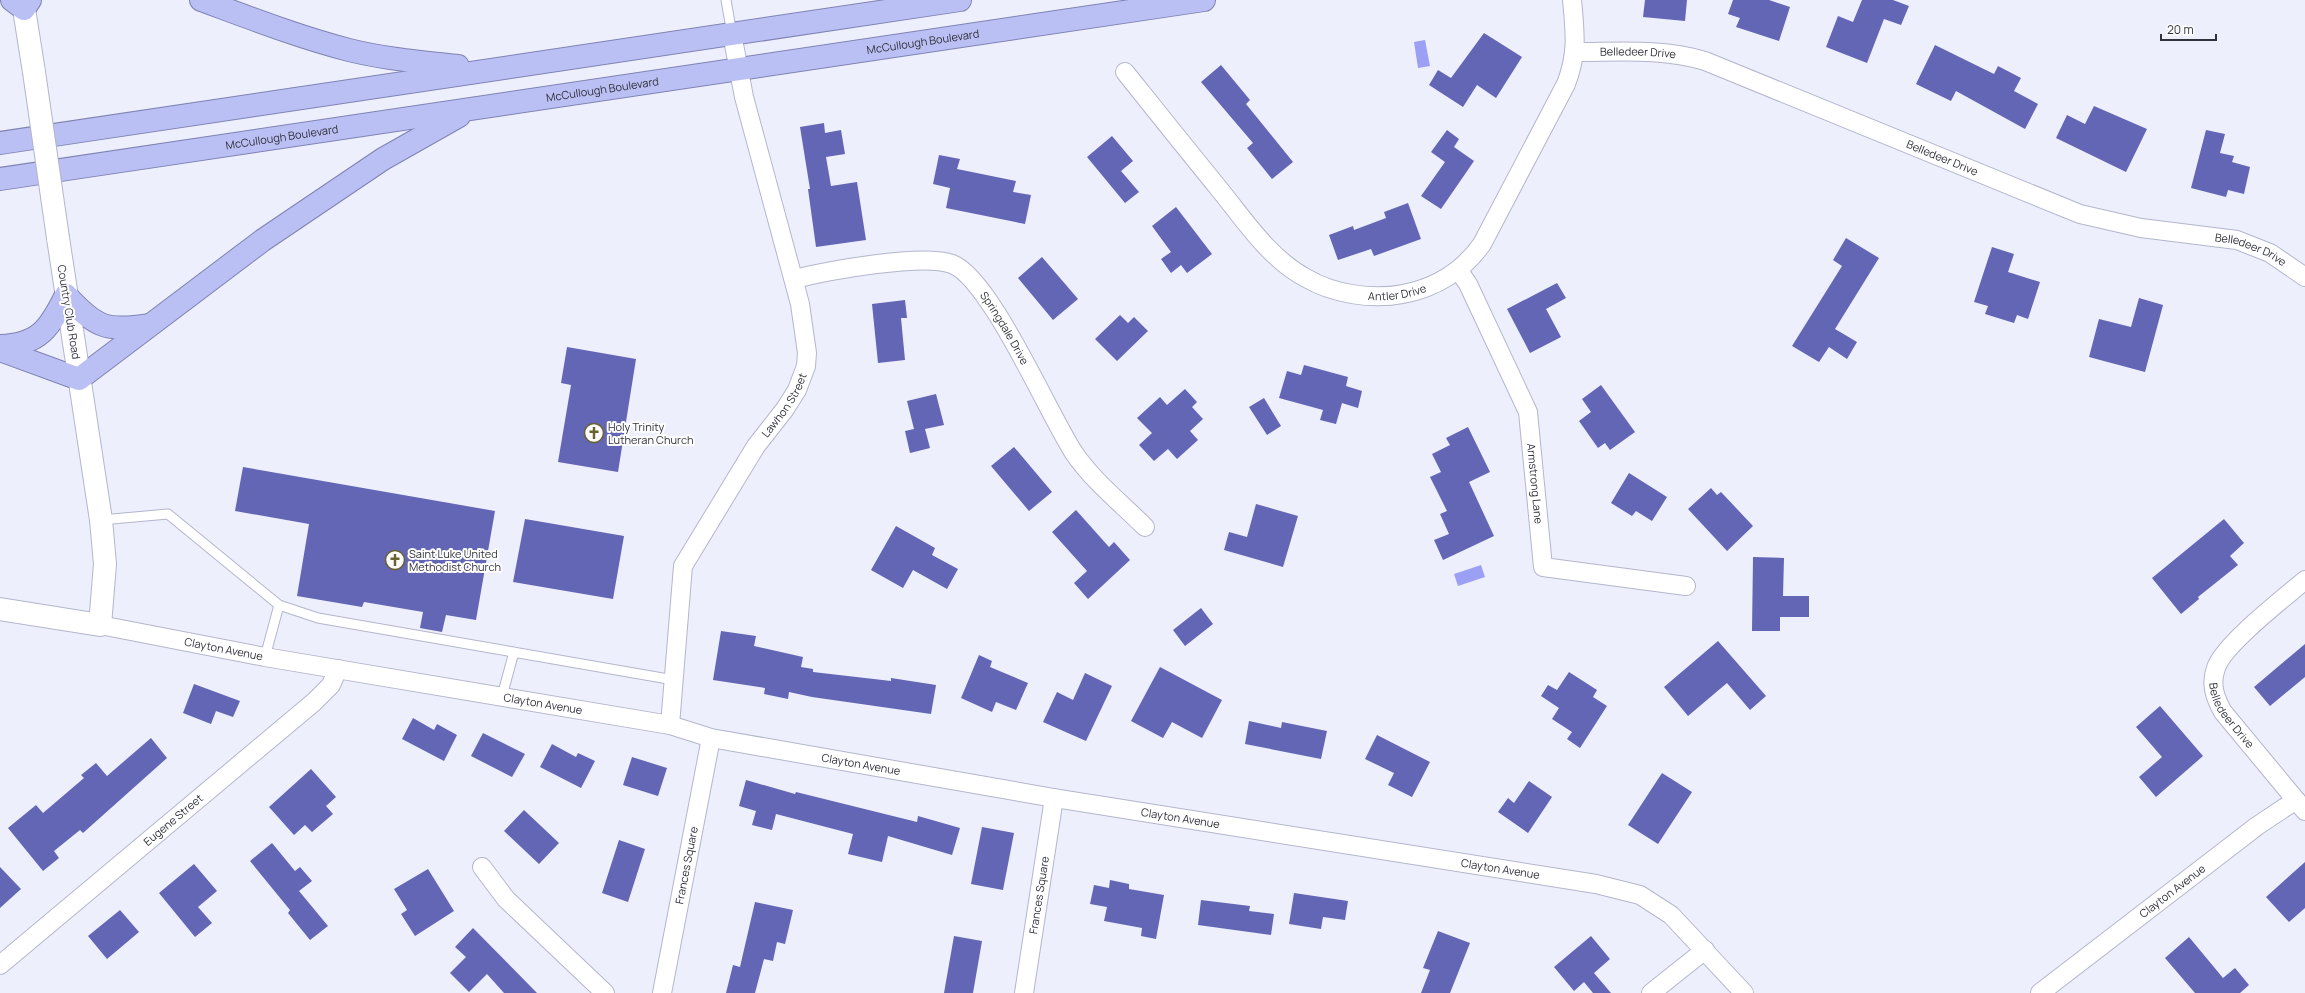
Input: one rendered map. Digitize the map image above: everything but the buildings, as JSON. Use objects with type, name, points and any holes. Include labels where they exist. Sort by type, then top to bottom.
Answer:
[{"type":"highway","points":[[201,0],[285,31],[349,50],[400,60],[489,70]]},
{"type":"highway","points":[[0,144],[960,0]]},
{"type":"highway","name":"McCullough Boulevard","points":[[0,179],[739,69],[1088,8],[1204,0]]},
{"type":"highway","points":[[0,350],[79,380],[150,324],[263,240],[383,159],[471,110]]},
{"type":"highway","points":[[0,346],[18,345],[38,335],[55,317],[66,295],[86,317],[104,325],[124,329],[150,324]]},
{"type":"street","name":"Antler Drive","points":[[1125,72],[1255,233],[1289,267],[1306,279],[1327,288],[1352,294],[1394,296],[1424,288],[1459,271],[1471,259],[1482,244],[1566,84],[1576,52],[1572,0]]},
{"type":"street","name":"Country Club Road","points":[[22,2],[34,72],[66,295],[101,520],[105,564],[100,625]]},
{"type":"street","name":"Lawhon Street","points":[[670,725],[683,566],[756,446],[785,409],[803,377],[807,353],[800,304],[744,97],[732,34]]},
{"type":"street","name":"Belledeer Drive","points":[[1576,52],[1664,52],[1698,59],[1738,73],[2080,214],[2141,228],[2237,240],[2270,253],[2305,277]]},
{"type":"street","name":"Springdale Drive","points":[[794,279],[855,268],[929,260],[943,261],[963,270],[990,301],[1075,453],[1101,484],[1146,527]]},
{"type":"street","name":"Armstrong Lane","points":[[1459,271],[1468,284],[1528,412],[1543,567],[1686,586]]},
{"type":"street","name":"Belledeer Drive","points":[[2300,805],[2223,712],[2215,698],[2213,682],[2216,668],[2228,648],[2305,580]]},
{"type":"street","name":"Clayton Avenue","points":[[0,609],[100,625],[265,657],[670,725],[711,738],[1054,798],[1619,889],[1640,895],[1656,904],[1686,929],[1744,993]]},
{"type":"street","name":"Eugene Street","points":[[0,964],[314,702],[331,685],[338,669]]},
{"type":"street","name":"Frances Square","points":[[662,993],[711,738]]},
{"type":"street","name":"Frances Square","points":[[1024,993],[1054,798]]},
{"type":"street","name":"Clayton Avenue","points":[[2040,993],[2257,826],[2300,805]]},
{"type":"street","points":[[482,867],[512,904],[605,993]]},
{"type":"street","points":[[1651,993],[1705,950]]},
{"type":"lane","points":[[726,0],[732,34]]},
{"type":"lane","points":[[101,520],[168,514],[279,605],[318,618],[674,680]]},
{"type":"lane","points":[[265,657],[279,605]]},
{"type":"lane","points":[[502,696],[514,652]]},
{"type":"water","points":[[1425,40],[1430,66],[1418,68],[1414,42]]},
{"type":"water","points":[[1481,565],[1485,577],[1458,586],[1454,574]]},
{"type":"place","name":"Holy Trinity Lutheran Church","points":[[594,433]]},
{"type":"place","name":"Saint Luke United Methodist Church","points":[[395,560]]}]
